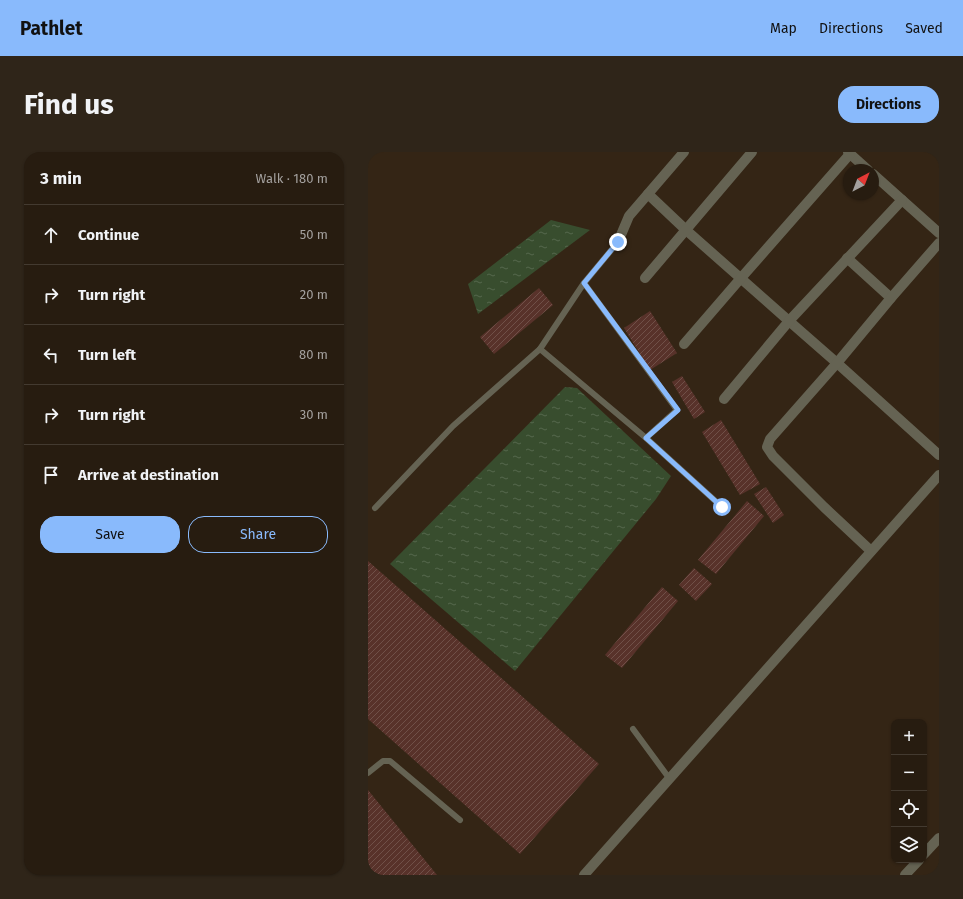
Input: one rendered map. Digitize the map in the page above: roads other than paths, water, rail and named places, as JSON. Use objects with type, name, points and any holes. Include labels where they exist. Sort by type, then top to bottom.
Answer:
[{"type":"street","points":[[618,242],[629,216],[684,152]]},
{"type":"street","points":[[645,278],[752,152]]},
{"type":"street","points":[[684,344],[849,153],[861,164]]},
{"type":"street","points":[[879,179],[939,233]]},
{"type":"street","points":[[648,194],[686,230],[939,455]]},
{"type":"street","points":[[724,399],[789,321],[902,200]]},
{"type":"street","points":[[871,551],[798,482],[773,456],[767,447],[770,440],[939,243]]},
{"type":"street","points":[[847,258],[891,298]]},
{"type":"street","points":[[584,875],[939,474]]},
{"type":"street","points":[[927,851],[939,838]]},
{"type":"street","points":[[905,875],[916,863]]},
{"type":"lane","points":[[375,508],[453,426],[540,349],[584,283],[618,242]]},
{"type":"lane","points":[[584,283],[678,410],[646,438]]},
{"type":"lane","points":[[540,349],[646,438],[722,507]]},
{"type":"lane","points":[[633,729],[669,778]]},
{"type":"lane","points":[[368,773],[383,761],[390,761],[460,820]]},
{"type":"water","points":[[551,220],[590,230],[478,314],[468,284]]},
{"type":"water","points":[[565,387],[577,388],[671,476],[656,499],[515,671],[390,564]]}]
